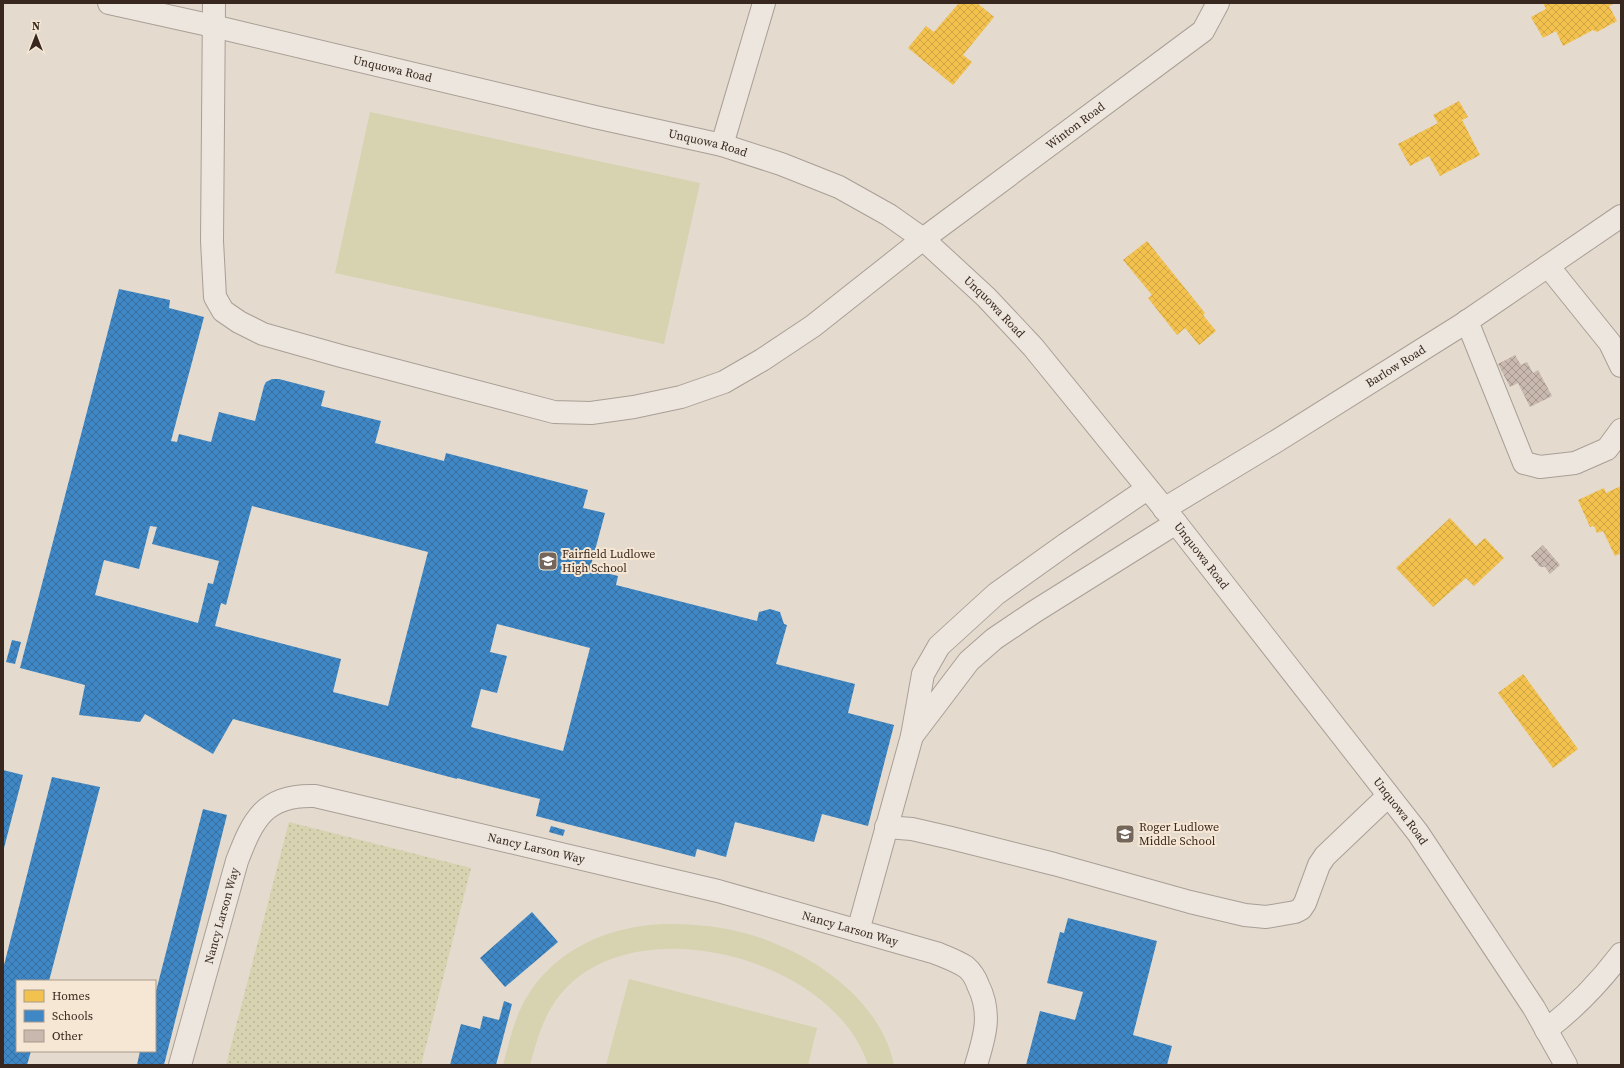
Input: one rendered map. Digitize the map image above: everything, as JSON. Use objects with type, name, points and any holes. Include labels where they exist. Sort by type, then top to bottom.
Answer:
[{"type":"street","name":"Unquowa Road","points":[[109,3],[213,26],[595,117],[722,145],[781,164],[839,187],[889,215],[923,239],[986,298],[1033,347],[1170,516],[1418,833],[1534,1008],[1566,1065]]},
{"type":"street","name":"Winton Road","points":[[214,3],[212,241],[215,298],[223,311],[239,322],[263,334],[341,356],[554,412],[591,413],[634,407],[682,397],[724,382],[762,360],[813,326],[923,239],[1203,30],[1218,3]]},
{"type":"street","points":[[722,145],[764,3]]},
{"type":"street","name":"Barlow Road","points":[[912,736],[969,661],[994,639],[1275,442],[1467,321],[1621,216]]},
{"type":"street","points":[[1548,266],[1610,343],[1621,366]]},
{"type":"street","points":[[1467,321],[1524,463],[1540,467],[1575,463],[1606,449],[1621,430]]},
{"type":"street","points":[[858,931],[912,736],[923,674],[939,646],[996,594],[1147,489]]},
{"type":"street","name":"Nancy Larson Way","points":[[180,1065],[237,860],[244,843],[259,816],[269,807],[290,798],[302,795],[315,796],[718,891],[911,945],[952,959],[967,968],[984,997],[987,1012],[984,1038],[976,1065]]},
{"type":"street","points":[[886,827],[912,829],[951,838],[1054,864],[1154,893],[1245,915],[1266,917],[1294,912],[1301,908],[1305,903],[1320,865],[1334,847],[1388,796]]},
{"type":"street","points":[[1546,1030],[1580,1002],[1621,954]]},
{"type":"shaded area","points":[[370,112],[700,183],[664,344],[335,273]]},
{"type":"shaded area","points":[[289,822],[471,868],[421,1065],[226,1065]]},
{"type":"shaded area","points":[[663,924],[695,925],[727,929],[780,945],[806,958],[831,974],[853,993],[871,1015],[885,1039],[894,1065],[868,1065],[849,1029],[818,998],[780,974],[736,958],[690,949],[644,951],[603,962],[569,985],[554,1003],[540,1032],[530,1065],[503,1065],[512,1031],[519,1012],[530,992],[544,974],[560,959],[578,947],[597,938],[640,926]]},
{"type":"shaded area","points":[[629,979],[817,1028],[808,1065],[606,1065]]},
{"type":"building: Homes","points":[[959,3],[977,3],[994,17],[963,55],[972,62],[953,85],[908,48],[926,26],[934,32]]},
{"type":"building: Homes","points":[[1543,3],[1615,3],[1609,6],[1617,21],[1597,32],[1593,30],[1563,46],[1556,31],[1543,38],[1531,17],[1546,9]]},
{"type":"building: Homes","points":[[1459,101],[1468,117],[1462,120],[1480,155],[1440,176],[1429,156],[1410,166],[1398,144],[1438,123],[1433,115]]},
{"type":"building: Homes","points":[[1147,241],[1205,313],[1203,315],[1216,331],[1199,345],[1185,328],[1177,335],[1148,298],[1152,295],[1123,260]]},
{"type":"building: Homes","points":[[1621,486],[1621,553],[1615,556],[1603,531],[1597,533],[1594,526],[1590,527],[1578,500],[1604,488],[1606,493]]},
{"type":"building: Homes","points":[[1450,518],[1476,546],[1485,538],[1504,558],[1474,586],[1466,578],[1433,607],[1396,568]]},
{"type":"building: Homes","points":[[1523,674],[1578,749],[1553,768],[1498,693]]},
{"type":"building: Schools","points":[[119,289],[170,300],[169,308],[204,317],[171,441],[177,442],[179,434],[211,442],[219,412],[255,421],[266,382],[272,379],[279,379],[325,391],[321,406],[381,421],[375,443],[444,461],[446,453],[588,490],[583,508],[605,513],[590,569],[618,576],[616,585],[757,621],[759,612],[770,609],[780,612],[784,624],[787,625],[776,664],[855,684],[848,713],[894,725],[868,826],[822,814],[814,842],[735,822],[726,857],[697,849],[695,857],[536,816],[540,799],[457,779],[233,719],[213,754],[145,714],[140,722],[79,715],[85,685],[20,668]],"holes":[[[252,506],[428,552],[388,706],[333,692],[341,659],[215,626],[221,603],[226,605]],[[150,526],[157,527],[152,544],[219,561],[213,584],[208,583],[198,623],[95,595],[104,560],[139,569]],[[497,624],[590,648],[563,751],[471,727],[481,689],[497,693],[507,656],[490,652]]]},
{"type":"building: Schools","points":[[12,640],[21,642],[15,664],[6,662]]},
{"type":"building: Schools","points":[[3,770],[23,775],[4,848],[3,848]]},
{"type":"building: Schools","points":[[52,777],[100,787],[49,980],[16,980],[16,1052],[31,1052],[27,1065],[3,1065],[3,969]]},
{"type":"building: Schools","points":[[203,809],[227,815],[164,1065],[137,1065],[140,1052],[156,1052],[156,991]]},
{"type":"building: Schools","points":[[551,826],[565,830],[563,836],[549,832]]},
{"type":"building: Schools","points":[[532,912],[558,942],[505,987],[480,958]]},
{"type":"building: Schools","points":[[1068,918],[1157,941],[1133,1035],[1172,1046],[1167,1065],[1026,1065],[1040,1011],[1075,1020],[1083,992],[1047,983],[1060,932],[1064,933]]},
{"type":"building: Schools","points":[[504,1001],[512,1004],[496,1065],[450,1065],[461,1024],[480,1029],[483,1016],[499,1020]]},
{"type":"building: Other","points":[[1515,355],[1521,365],[1527,362],[1533,373],[1538,370],[1552,396],[1530,407],[1518,383],[1510,387],[1498,364]]},
{"type":"building: Other","points":[[1543,545],[1560,565],[1550,574],[1545,567],[1540,567],[1531,556]]},
{"type":"place","name":"Fairfield Ludlowe High School","points":[[548,561]]},
{"type":"place","name":"Roger Ludlowe Middle School","points":[[1125,834]]}]
